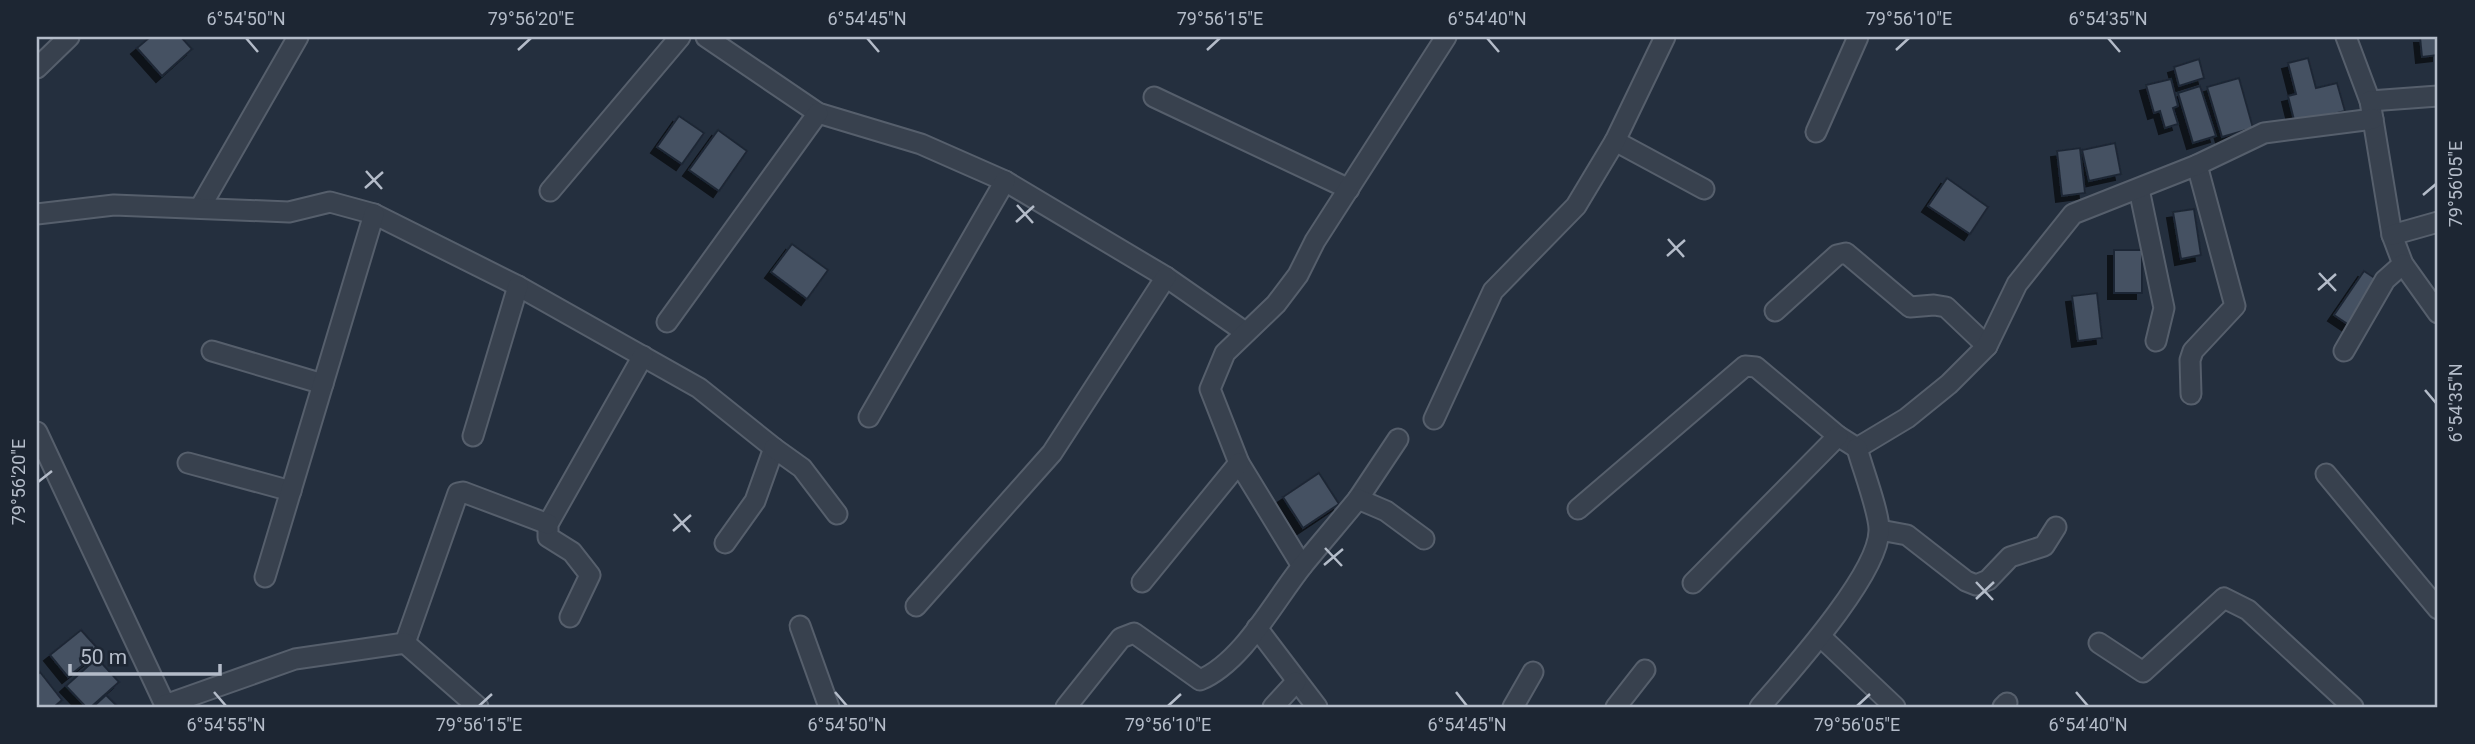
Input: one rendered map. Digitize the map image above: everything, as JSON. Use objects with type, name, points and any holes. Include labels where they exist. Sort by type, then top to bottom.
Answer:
[{"type":"street","points":[[37,68],[69,37]]},
{"type":"street","points":[[201,206],[298,37]]},
{"type":"street","points":[[550,191],[680,37]]},
{"type":"street","points":[[706,37],[818,113],[921,144],[1005,181],[1166,276],[1245,332]]},
{"type":"street","points":[[1302,566],[1239,463],[1210,389],[1225,353],[1276,304],[1298,275],[1315,241],[1446,37]]},
{"type":"street","points":[[1434,419],[1493,291],[1576,206],[1615,141],[1665,37]]},
{"type":"street","points":[[1816,132],[1858,37]]},
{"type":"street","points":[[2346,37],[2371,110],[2392,235],[2403,264],[2438,313]]},
{"type":"street","points":[[1857,448],[1907,418],[1949,384],[1987,346],[2017,284],[2073,214],[2093,203],[2139,189],[2197,165],[2264,134],[2438,96]]},
{"type":"street","points":[[1154,97],[1349,189]]},
{"type":"street","points":[[667,321],[818,113]]},
{"type":"street","points":[[1615,141],[1704,189]]},
{"type":"street","points":[[2191,394],[2190,360],[2193,351],[2235,306],[2197,165]]},
{"type":"street","points":[[869,417],[1005,181]]},
{"type":"street","points":[[2139,189],[2164,309],[2156,341]]},
{"type":"street","points":[[37,214],[114,205],[201,206],[289,212],[330,201],[374,214],[518,286],[699,388],[802,468],[837,514]]},
{"type":"street","points":[[265,577],[374,214]]},
{"type":"street","points":[[2392,235],[2438,222]]},
{"type":"street","points":[[1775,311],[1837,255],[1846,253],[1910,307],[1934,304],[1946,307],[1987,346]]},
{"type":"street","points":[[2344,351],[2385,280],[2403,264]]},
{"type":"street","points":[[916,606],[1052,453],[1166,276]]},
{"type":"street","points":[[473,436],[518,286]]},
{"type":"street","points":[[212,351],[323,384]]},
{"type":"street","points":[[570,617],[590,575],[572,552],[548,537],[548,524],[643,356]]},
{"type":"street","points":[[1578,509],[1745,366],[1756,367],[1838,436],[1857,448],[1880,530],[1869,563],[1821,637],[1760,707]]},
{"type":"street","points":[[37,432],[166,706],[295,659],[405,643],[478,707]]},
{"type":"street","points":[[1693,583],[1838,436]]},
{"type":"street","points":[[1066,707],[1121,638],[1134,633],[1200,680],[1217,673],[1257,628],[1302,566],[1358,499],[1398,439]]},
{"type":"street","points":[[725,543],[755,500],[774,448]]},
{"type":"street","points":[[188,463],[291,491]]},
{"type":"street","points":[[1142,582],[1239,463]]},
{"type":"street","points":[[2326,474],[2438,608]]},
{"type":"street","points":[[405,643],[458,493],[463,492],[548,524]]},
{"type":"street","points":[[1358,499],[1386,511],[1423,539]]},
{"type":"street","points":[[1880,530],[1906,535],[1966,582],[1976,585],[1988,580],[2010,557],[2044,547],[2056,527]]},
{"type":"street","points":[[2099,643],[2143,672],[2154,665],[2216,602],[2224,598],[2248,610],[2353,707]]},
{"type":"street","points":[[800,626],[829,707]]},
{"type":"street","points":[[1257,628],[1317,707]]},
{"type":"street","points":[[1821,637],[1895,707]]},
{"type":"street","points":[[1616,707],[1645,670]]},
{"type":"street","points":[[1513,707],[1533,671]]},
{"type":"street","points":[[1273,707],[1296,682]]},
{"type":"building","points":[[150,37],[181,37],[192,49],[162,76],[137,48]]},
{"type":"building","points":[[2420,37],[2438,37],[2438,55],[2422,57]]},
{"type":"building","points":[[2308,58],[2316,88],[2337,83],[2345,111],[2295,124],[2288,96],[2296,94],[2288,63]]},
{"type":"building","points":[[2199,59],[2204,78],[2179,86],[2174,67]]},
{"type":"building","points":[[2239,78],[2253,128],[2222,137],[2207,87]]},
{"type":"building","points":[[2171,79],[2178,106],[2173,108],[2178,124],[2165,128],[2160,111],[2154,113],[2146,85]]},
{"type":"building","points":[[2200,86],[2216,136],[2193,143],[2178,93]]},
{"type":"building","points":[[679,116],[704,133],[682,164],[657,147]]},
{"type":"building","points":[[718,130],[747,151],[719,191],[689,170]]},
{"type":"building","points":[[2115,143],[2121,174],[2089,181],[2082,150]]},
{"type":"building","points":[[2080,148],[2085,193],[2062,196],[2057,151]]},
{"type":"building","points":[[1947,178],[1988,207],[1970,234],[1928,206]]},
{"type":"building","points":[[2194,209],[2201,255],[2181,259],[2173,212]]},
{"type":"building","points":[[792,244],[828,270],[807,299],[771,272]]},
{"type":"building","points":[[2114,250],[2142,250],[2142,293],[2114,293]]},
{"type":"building","points":[[2364,271],[2390,288],[2361,333],[2334,315]]},
{"type":"building","points":[[2097,293],[2102,338],[2078,341],[2072,296]]},
{"type":"building","points":[[1319,473],[1339,504],[1303,528],[1283,497]]},
{"type":"building","points":[[81,630],[100,651],[68,677],[50,655]]},
{"type":"building","points":[[97,658],[119,682],[91,707],[86,707],[66,686]]},
{"type":"building","points":[[40,672],[62,700],[54,707],[37,707],[37,675]]},
{"type":"building","points":[[106,695],[118,707],[93,707]]}]
